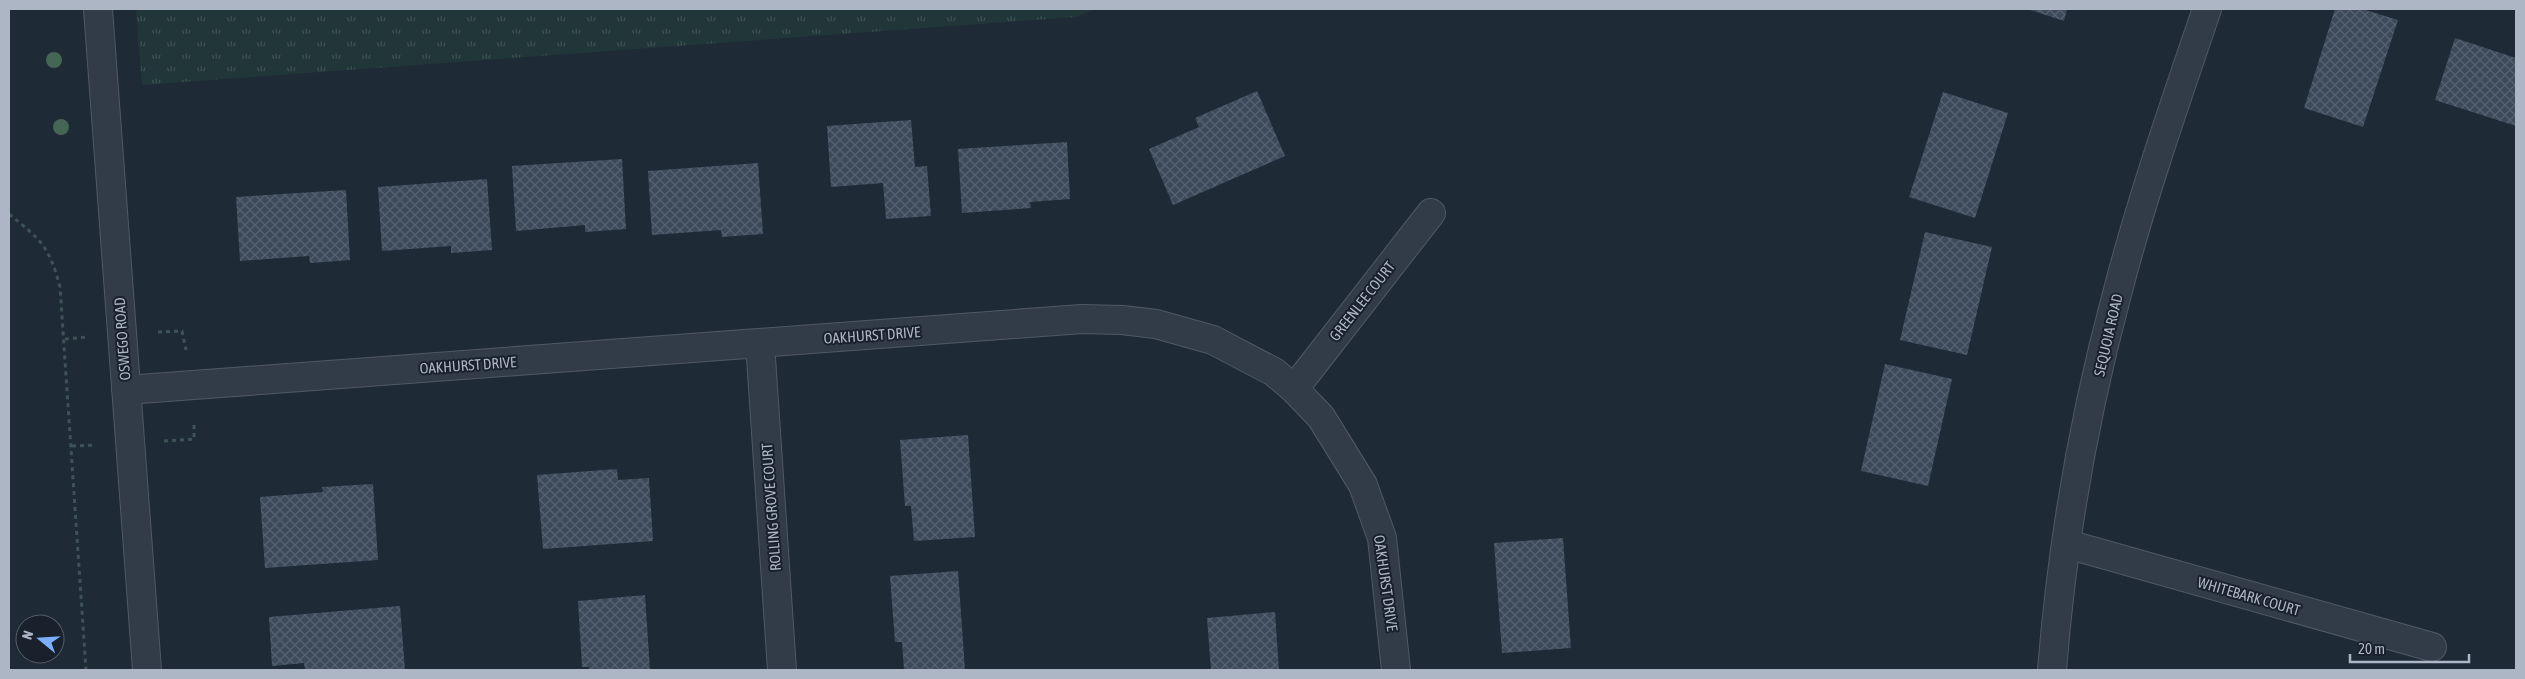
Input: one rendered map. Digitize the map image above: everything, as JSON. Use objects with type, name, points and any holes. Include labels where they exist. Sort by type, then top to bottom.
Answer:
[{"type":"street","name":"OSWEGO ROAD","points":[[98,9],[147,670]]},
{"type":"street","name":"SEQUOIA ROAD","points":[[2052,670],[2056,618],[2081,449],[2116,295],[2146,190],[2207,9]]},
{"type":"street","name":"GREENLEE COURT","points":[[1294,388],[1431,214]]},
{"type":"street","name":"OAKHURST DRIVE","points":[[126,390],[1082,319],[1122,320],[1156,324],[1213,340],[1274,372],[1294,388],[1321,417],[1363,485],[1382,538],[1396,670]]},
{"type":"street","name":"ROLLING GROVE COURT","points":[[760,343],[782,670]]},
{"type":"street","name":"WHITEBARK COURT","points":[[2067,544],[2432,648]]},
{"type":"path","points":[[9,214],[42,242],[53,259],[60,287],[86,670]]},
{"type":"green space","points":[[136,9],[1095,9],[1076,17],[142,85]]},
{"type":"building","points":[[2027,9],[2067,9],[2064,21]]},
{"type":"building","points":[[2335,9],[2362,9],[2398,20],[2363,127],[2304,108]]},
{"type":"building","points":[[2455,38],[2516,58],[2516,126],[2435,100]]},
{"type":"building","points":[[1257,91],[1285,156],[1173,205],[1149,149],[1199,127],[1195,118]]},
{"type":"building","points":[[1943,92],[2008,113],[1975,218],[1909,197]]},
{"type":"building","points":[[911,120],[915,167],[927,166],[931,216],[886,219],[883,183],[831,187],[827,126]]},
{"type":"building","points":[[1067,142],[1070,199],[1030,202],[1031,208],[962,213],[958,149]]},
{"type":"building","points":[[622,159],[626,229],[585,232],[585,225],[516,231],[512,166]]},
{"type":"building","points":[[758,163],[763,234],[722,237],[721,230],[652,235],[648,171]]},
{"type":"building","points":[[487,179],[492,250],[451,253],[451,246],[382,251],[378,187]]},
{"type":"building","points":[[346,190],[350,260],[310,263],[309,256],[240,261],[236,197]]},
{"type":"building","points":[[1925,232],[1992,247],[1967,355],[1900,340]]},
{"type":"building","points":[[1885,364],[1952,379],[1928,486],[1861,471]]},
{"type":"building","points":[[968,435],[975,537],[914,541],[911,506],[905,506],[900,440]]},
{"type":"building","points":[[617,469],[618,480],[649,478],[653,541],[543,549],[537,475]]},
{"type":"building","points":[[373,484],[378,560],[265,568],[260,497],[323,492],[322,487]]},
{"type":"building","points":[[1563,538],[1571,648],[1502,653],[1494,543]]},
{"type":"building","points":[[958,571],[965,670],[904,670],[902,642],[895,642],[890,576]]},
{"type":"building","points":[[645,595],[650,670],[589,670],[589,667],[582,667],[578,601]]},
{"type":"building","points":[[400,606],[405,670],[305,670],[304,663],[272,666],[269,617]]},
{"type":"building","points":[[1275,612],[1279,670],[1211,670],[1207,618]]}]
